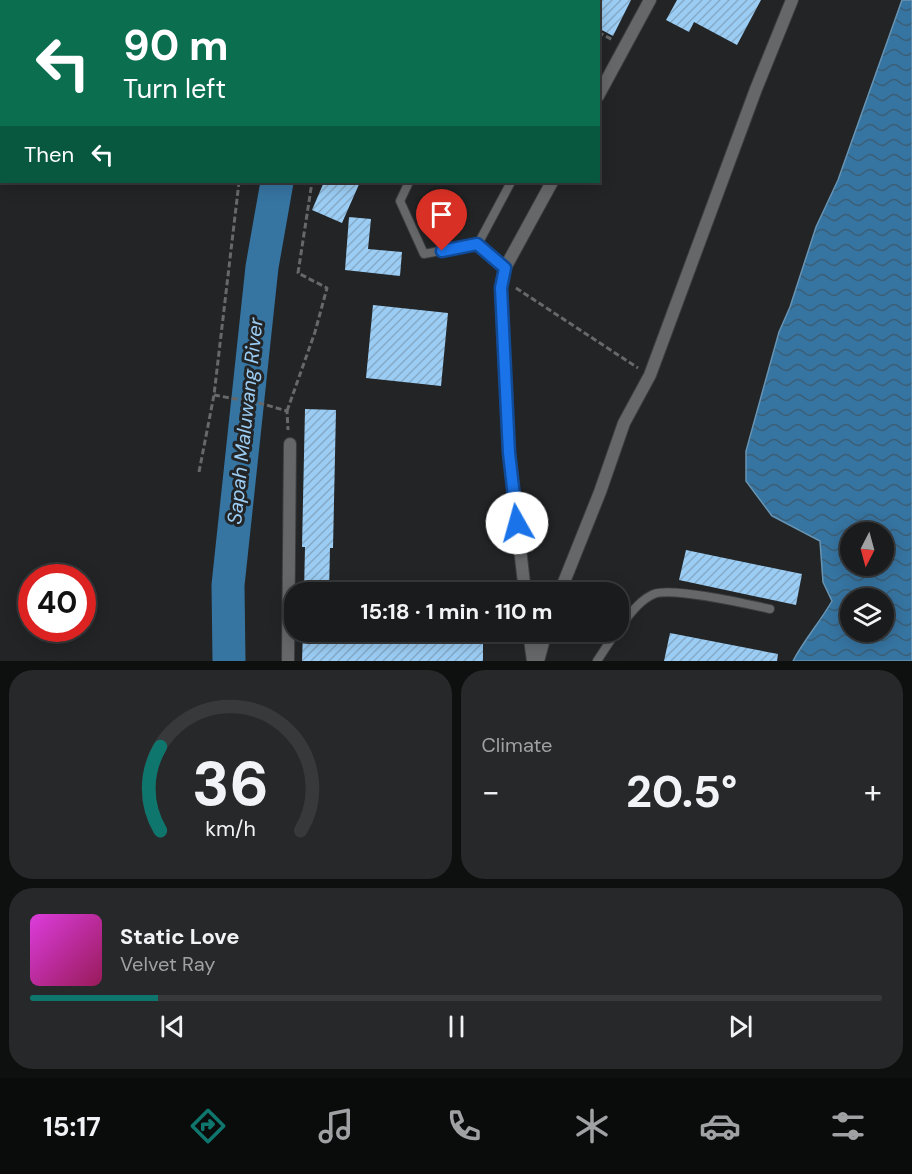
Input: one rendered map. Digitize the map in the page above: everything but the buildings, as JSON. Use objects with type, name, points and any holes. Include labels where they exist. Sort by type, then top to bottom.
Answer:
[{"type":"street","points":[[600,92],[650,0]]},
{"type":"street","points":[[564,582],[600,492],[624,423],[650,375],[752,100],[792,0]]},
{"type":"street","points":[[524,582],[509,453],[504,273],[551,183]]},
{"type":"street","points":[[288,661],[290,444]]},
{"type":"street","points":[[531,642],[533,661]]},
{"type":"street","points":[[538,661],[543,642]]},
{"type":"lane","points":[[409,183],[400,201],[424,254],[477,244]]},
{"type":"lane","points":[[477,244],[510,183]]},
{"type":"lane","points":[[477,244],[504,273]]},
{"type":"lane","points":[[629,615],[635,608],[655,594],[680,593],[770,609]]},
{"type":"lane","points":[[597,661],[609,642]]},
{"type":"path","points":[[199,472],[214,395],[239,183]]},
{"type":"path","points":[[290,444],[287,411],[315,332],[327,288],[298,273],[312,183]]},
{"type":"path","points":[[504,273],[650,375]]},
{"type":"path","points":[[214,395],[287,411]]},
{"type":"water","points":[[902,0],[912,0],[912,661],[793,661],[832,601],[823,582],[820,541],[772,516],[746,481],[746,451],[779,332],[790,307],[816,227],[838,180]]},
{"type":"waterway","name":"Sapah Maluwang River","points":[[229,661],[228,585],[262,267],[277,183]]},
{"type":"route","points":[[442,251],[477,244],[505,268],[501,288],[509,453],[517,523]]}]
